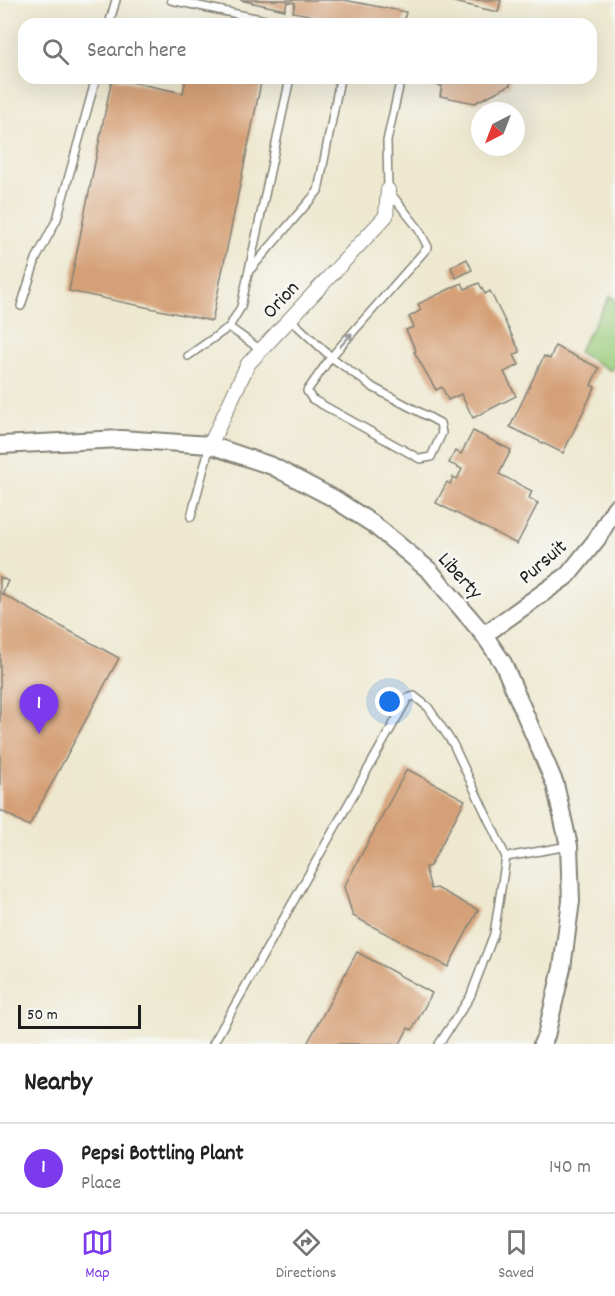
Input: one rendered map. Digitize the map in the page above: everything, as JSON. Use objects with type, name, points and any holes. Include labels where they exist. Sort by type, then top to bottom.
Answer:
[{"type":"street","name":"Orion","points":[[210,445],[248,364],[386,216],[388,190]]},
{"type":"street","name":"Liberty","points":[[0,445],[121,439],[210,445],[272,466],[333,498],[373,524],[430,571],[484,635],[503,663],[555,783],[569,846],[571,901],[562,968],[543,1044]]},
{"type":"street","name":"Pursuit","points":[[484,635],[568,575],[597,539],[615,508]]},
{"type":"lane","points":[[112,18],[116,0]]},
{"type":"lane","points":[[171,0],[256,18]]},
{"type":"lane","points":[[21,306],[36,259],[57,219],[94,84]]},
{"type":"lane","points":[[188,356],[229,327],[241,307],[289,84]]},
{"type":"lane","points":[[249,272],[318,191],[339,84]]},
{"type":"lane","points":[[290,319],[331,357],[374,388],[440,423],[442,433],[431,457],[420,459],[312,399],[307,391],[331,357],[428,247],[418,228],[388,190],[387,141],[400,84]]},
{"type":"lane","points":[[229,327],[261,350]]},
{"type":"lane","points":[[191,517],[210,445]]},
{"type":"lane","points":[[213,1044],[408,698],[414,696],[428,707],[453,744],[506,856],[494,934],[470,997],[438,1044]]},
{"type":"lane","points":[[506,856],[569,846]]},
{"type":"green space","points":[[610,296],[615,299],[615,364],[611,371],[578,352]]},
{"type":"building","points":[[240,0],[344,0],[406,12],[404,18],[324,18],[293,12],[295,3],[287,2],[285,10]]},
{"type":"building","points":[[445,0],[501,0],[498,12]]},
{"type":"building","points":[[111,84],[140,84],[183,93],[185,84],[261,84],[212,321],[69,291]]},
{"type":"building","points":[[432,84],[510,84],[477,102],[440,96],[442,86]]},
{"type":"building","points":[[467,259],[472,270],[456,278],[451,267]]},
{"type":"building","points":[[462,283],[465,289],[479,283],[485,294],[490,291],[520,352],[514,355],[519,365],[504,372],[516,396],[473,418],[461,394],[448,400],[442,387],[436,390],[414,352],[416,351],[406,330],[414,327],[409,317],[421,310],[418,304]]},
{"type":"building","points":[[555,346],[599,368],[591,385],[595,387],[563,453],[510,427],[544,356],[550,359]]},
{"type":"building","points":[[473,431],[511,450],[499,474],[532,491],[529,498],[538,503],[517,544],[436,503],[447,482],[450,484],[453,477],[457,479],[462,469],[449,463],[455,451],[461,454]]},
{"type":"building","points":[[0,577],[8,581],[2,594],[119,658],[29,826],[0,810]]},
{"type":"building","points":[[407,769],[465,800],[430,866],[425,867],[431,889],[437,888],[478,910],[448,967],[353,916],[344,887]]},
{"type":"building","points":[[357,952],[432,993],[412,1030],[408,1028],[400,1044],[311,1044],[308,1042]]},
{"type":"place","name":"Pepsi Bottling Plant","points":[[39,734]]}]
